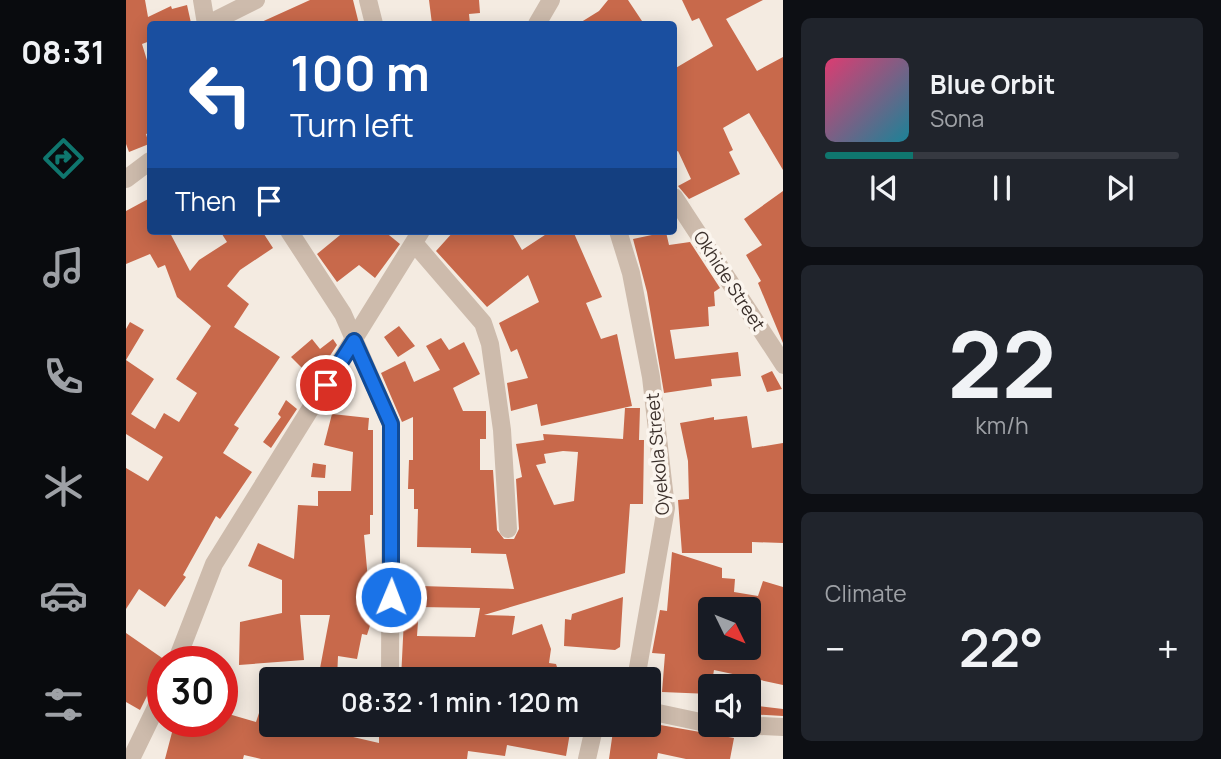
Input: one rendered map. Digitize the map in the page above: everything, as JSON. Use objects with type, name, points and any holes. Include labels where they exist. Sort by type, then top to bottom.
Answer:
[{"type":"street","points":[[202,0],[206,21]]},
{"type":"street","points":[[213,21],[257,0]]},
{"type":"street","points":[[368,0],[373,21]]},
{"type":"street","points":[[540,21],[551,0]]},
{"type":"street","points":[[126,178],[147,163]]},
{"type":"street","name":"Okhide Street","points":[[677,202],[783,365]]},
{"type":"street","points":[[292,235],[343,314],[391,424],[390,667]]},
{"type":"street","name":"Oyekola Street","points":[[619,235],[631,274],[651,377],[666,508],[638,667]]},
{"type":"street","points":[[182,646],[214,564],[417,237],[483,323],[489,344],[502,430],[508,529]]},
{"type":"street","points":[[661,713],[698,721]]},
{"type":"street","points":[[131,759],[147,726]]},
{"type":"street","points":[[761,726],[783,727]]},
{"type":"street","points":[[587,759],[592,737]]},
{"type":"building","points":[[126,0],[145,0],[148,17],[171,6],[172,9],[187,5],[191,21],[147,21],[147,42],[142,44],[147,60],[147,145],[129,152],[126,144]]},
{"type":"building","points":[[310,0],[353,0],[358,21],[264,21]]},
{"type":"building","points":[[429,0],[479,0],[480,13],[469,14],[470,21],[432,21]]},
{"type":"building","points":[[608,0],[628,0],[642,21],[583,21],[599,11]]},
{"type":"building","points":[[682,0],[763,0],[726,19],[757,71],[783,57],[783,170],[749,113],[723,128],[733,150],[729,152],[740,174],[689,199],[678,186],[691,179],[677,152],[677,67],[713,46],[699,18],[692,21]]},
{"type":"building","points":[[783,191],[783,343],[758,283],[761,281],[746,255],[762,245],[744,219]]},
{"type":"building","points":[[147,200],[147,235],[171,235],[190,271],[199,260],[227,242],[223,235],[265,235],[273,248],[240,270],[227,286],[249,304],[234,327],[280,357],[234,425],[239,428],[223,453],[252,472],[220,519],[216,516],[183,575],[186,577],[165,607],[139,589],[126,609],[126,468],[148,481],[163,457],[126,434],[126,360],[154,379],[131,414],[155,429],[164,413],[179,422],[197,393],[176,379],[211,326],[177,297],[165,265],[158,268],[150,254],[126,264],[126,211]]},
{"type":"building","points":[[340,235],[389,235],[400,244],[375,278],[359,265],[337,282],[317,254]]},
{"type":"building","points":[[450,235],[513,235],[522,250],[545,235],[575,235],[602,297],[586,303],[601,339],[617,334],[632,406],[541,426],[537,404],[511,411],[507,383],[528,378],[517,349],[511,352],[499,323],[539,302],[528,275],[487,307],[436,251]]},
{"type":"building","points":[[667,235],[669,245],[690,242],[720,288],[714,292],[715,306],[708,307],[709,326],[670,330],[675,359],[738,352],[741,376],[711,379],[712,386],[664,393],[647,292],[633,239]]},
{"type":"building","points":[[130,322],[144,330],[126,360],[126,329]]},
{"type":"building","points":[[399,326],[415,346],[398,357],[384,337]]},
{"type":"building","points":[[441,338],[449,350],[464,342],[480,374],[453,388],[463,411],[486,411],[486,439],[480,439],[480,470],[493,470],[497,530],[504,539],[514,539],[519,529],[516,479],[522,477],[516,444],[544,440],[543,434],[623,439],[625,408],[640,408],[639,440],[644,440],[643,504],[630,504],[625,573],[484,615],[515,616],[512,635],[542,624],[551,649],[549,663],[556,664],[557,667],[402,667],[406,578],[421,579],[421,586],[514,589],[506,554],[471,553],[471,548],[417,547],[418,509],[414,509],[414,489],[408,489],[409,460],[413,460],[413,417],[402,422],[381,373],[405,361],[414,382],[440,370],[426,346]],"holes":[[[578,452],[574,501],[554,505],[536,465],[546,463],[544,454]],[[419,607],[480,608],[475,637],[417,636]]]},
{"type":"building","points":[[312,339],[320,349],[333,339],[337,345],[320,371],[312,378],[291,357]]},
{"type":"building","points":[[772,371],[782,389],[767,392],[761,376]]},
{"type":"building","points":[[286,400],[297,409],[271,448],[263,442],[281,417],[278,414]]},
{"type":"building","points":[[332,414],[369,418],[368,430],[373,430],[373,515],[370,515],[370,534],[364,535],[368,580],[375,582],[367,611],[374,613],[367,635],[362,634],[357,659],[338,656],[338,667],[320,667],[330,615],[300,615],[304,660],[239,665],[240,622],[282,613],[282,580],[248,566],[258,543],[294,559],[298,505],[318,506],[318,491],[351,491],[353,452],[324,445]]},
{"type":"building","points":[[747,416],[752,448],[783,443],[783,543],[752,542],[752,553],[682,553],[678,500],[689,499],[688,461],[680,423],[714,417],[714,420]]},
{"type":"building","points":[[313,463],[326,465],[325,478],[311,477]]},
{"type":"building","points":[[672,552],[722,568],[722,578],[735,579],[734,592],[758,596],[763,581],[783,587],[783,685],[761,680],[761,674],[732,674],[714,670],[713,674],[698,674],[698,694],[662,692],[665,654],[652,653],[660,610],[667,611]]},
{"type":"building","points":[[623,597],[620,647],[615,650],[564,646],[565,619],[571,620],[572,614]]},
{"type":"building","points":[[126,633],[147,648],[147,696],[140,710],[126,702]]},
{"type":"building","points":[[761,706],[783,709],[783,716],[761,715]]},
{"type":"building","points":[[259,713],[259,737],[353,737],[379,743],[379,737],[569,737],[566,756],[507,745],[505,756],[468,751],[467,759],[261,759],[244,755],[243,759],[165,759],[171,737],[238,737],[238,717],[256,722]]},
{"type":"building","points":[[661,725],[698,732],[698,737],[734,738],[730,759],[686,759],[658,753],[657,759],[609,759],[612,737],[661,737]]},
{"type":"route","points":[[326,385],[354,341],[391,424],[391,597]]}]
